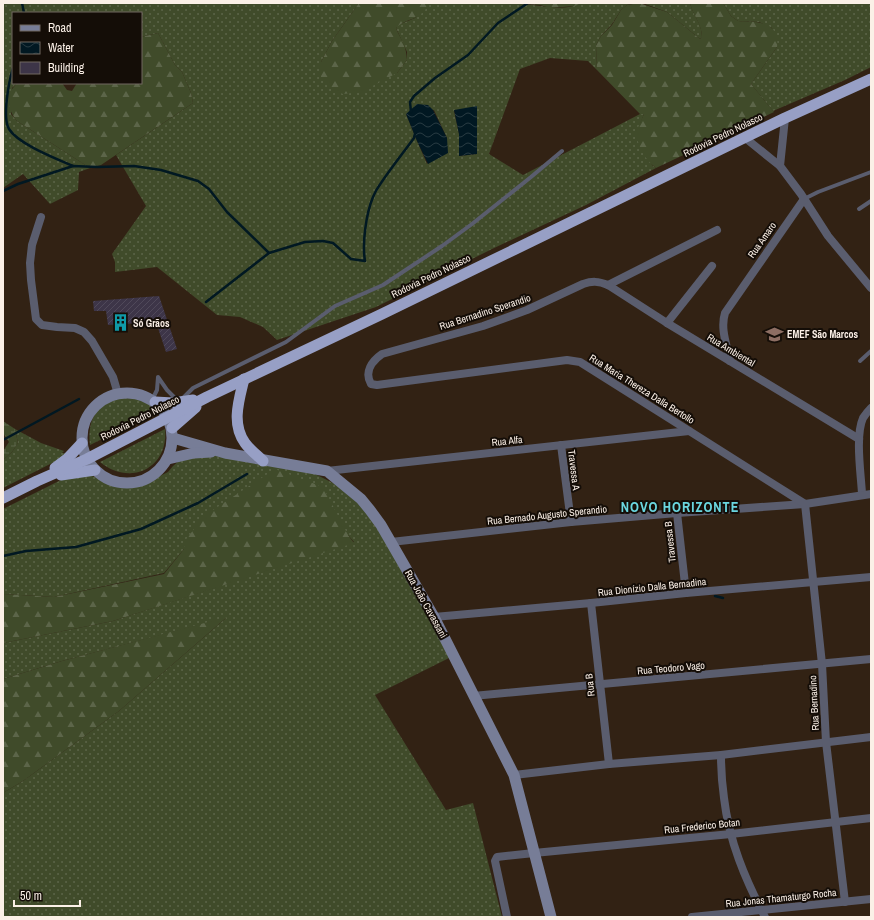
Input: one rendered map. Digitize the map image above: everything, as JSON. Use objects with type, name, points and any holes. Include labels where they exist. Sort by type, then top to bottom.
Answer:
[{"type":"highway","name":"Rodovia Pedro Nolasco","points":[[3,498],[87,459],[207,397],[382,314],[744,137],[871,79]]},
{"type":"highway","points":[[244,379],[237,414],[237,425],[241,437],[246,444],[263,461]]},
{"type":"highway","points":[[153,401],[180,402],[207,397]]},
{"type":"highway","points":[[172,433],[207,397]]},
{"type":"highway","points":[[37,481],[67,459],[82,443]]},
{"type":"highway","points":[[37,481],[95,470]]},
{"type":"main road","points":[[133,393],[144,396],[153,401],[168,417],[172,433],[172,448],[168,459],[158,472],[137,482],[126,483],[104,477],[95,470],[87,459],[82,443],[84,426],[91,410],[110,396],[118,394],[133,393]]},
{"type":"main road","points":[[172,433],[225,453],[263,461],[327,471]]},
{"type":"main road","points":[[168,459],[194,453],[225,453]]},
{"type":"main road","name":"Rua João Cavassani","points":[[327,471],[361,499],[374,515],[391,542],[434,617],[514,775],[551,917]]},
{"type":"street","points":[[780,166],[785,118]]},
{"type":"street","points":[[744,137],[780,166],[828,236],[871,288]]},
{"type":"street","name":"Rua Amaro","points":[[730,361],[723,329],[724,313],[804,199]]},
{"type":"street","points":[[41,217],[32,245],[30,263],[36,319],[42,325],[75,328],[84,332],[92,341],[113,377],[118,394]]},
{"type":"street","points":[[608,285],[716,230]]},
{"type":"street","points":[[667,323],[712,266]]},
{"type":"street","name":"Rua Ambiental","points":[[592,281],[608,285],[667,323],[859,439]]},
{"type":"street","name":"Rua Bernadino Sperandio","points":[[377,385],[371,384],[368,377],[372,364],[382,354],[483,326],[527,310],[592,281]]},
{"type":"street","name":"Rua Maria Thereza Dalla Bertollo","points":[[377,385],[567,360],[580,362],[805,504]]},
{"type":"street","points":[[867,494],[859,439],[863,418],[870,412]]},
{"type":"street","name":"Rua Alfa","points":[[327,471],[689,431]]},
{"type":"street","name":"Travessa A","points":[[561,445],[570,522]]},
{"type":"street","name":"Rua Bernado Augusto Sperandio","points":[[391,542],[570,522],[678,512],[805,504],[867,494]]},
{"type":"street","name":"Rua Bernadino","points":[[805,504],[822,664],[826,742],[834,822],[845,902]]},
{"type":"street","name":"Travessa B","points":[[678,512],[686,593]]},
{"type":"street","name":"Rua Dionízio Dalla Bernadina","points":[[434,617],[686,593],[871,578]]},
{"type":"street","name":"Rua B","points":[[591,603],[609,764]]},
{"type":"street","name":"Rua Teodoro Vago","points":[[473,696],[871,659]]},
{"type":"street","points":[[514,775],[609,764],[721,755],[870,738]]},
{"type":"street","points":[[721,755],[723,796],[731,834],[742,869],[764,914]]},
{"type":"street","name":"Rua Frederico Botan","points":[[534,853],[731,834],[871,818]]},
{"type":"street","points":[[507,917],[495,859],[534,853]]},
{"type":"street","name":"Rua Jonas Thamaturgo Rocha","points":[[692,917],[764,914],[871,899]]},
{"type":"lane","points":[[153,401],[157,390],[158,377],[167,390],[180,402],[193,388],[286,342],[335,306],[383,285],[442,246],[562,151]]},
{"type":"lane","name":"Rua Amaro","points":[[804,199],[822,190],[871,172]]},
{"type":"lane","points":[[860,209],[871,201]]},
{"type":"lane","points":[[860,361],[871,351]]},
{"type":"green space","points":[[3,3],[359,3],[332,41],[321,62],[397,73],[407,60],[407,52],[396,28],[398,25],[415,18],[429,3],[515,3],[557,8],[574,6],[581,3],[690,3],[702,32],[702,37],[700,39],[667,12],[645,4],[627,5],[621,10],[596,45],[597,70],[588,61],[550,58],[520,69],[489,154],[523,175],[640,114],[644,114],[640,124],[652,165],[656,168],[586,205],[492,249],[376,307],[277,340],[263,327],[240,317],[217,315],[157,267],[115,272],[115,262],[112,254],[146,206],[116,155],[193,103],[191,93],[182,72],[175,65],[158,33],[142,37],[142,12],[12,12],[12,84],[16,84],[12,88],[11,114],[17,121],[90,168],[79,172],[78,190],[50,204],[23,174],[3,188]],"holes":[[[477,107],[477,154],[459,156],[459,134],[454,111]],[[434,110],[447,138],[427,164],[406,114]]]},
{"type":"green space","points":[[359,3],[429,4],[417,17],[404,22],[396,28],[404,46],[407,60],[397,73],[361,92],[343,94],[329,88],[321,78],[321,62],[332,41]]},
{"type":"green space","points":[[515,3],[581,3],[575,6],[550,8],[540,5]]},
{"type":"green space","points":[[639,3],[667,12],[700,39],[702,37],[701,28],[690,3],[723,3],[731,16],[738,21],[765,24],[771,27],[777,38],[777,47],[751,84],[774,112],[656,168],[645,157],[638,142],[637,132],[644,114],[640,114],[597,70],[596,45],[601,36],[612,25],[621,10],[627,5]]},
{"type":"green space","points":[[723,3],[871,3],[871,67],[845,80],[773,111],[751,84],[777,47],[772,28],[759,22],[738,21],[731,16]]},
{"type":"green space","points":[[158,33],[175,65],[182,72],[191,93],[193,103],[101,165],[90,168],[17,121],[11,112],[8,94],[16,84],[63,84],[67,90],[72,91],[76,84],[142,84],[142,37]]},
{"type":"green space","points":[[125,398],[143,401],[157,412],[90,445],[90,431],[92,419],[95,414],[110,401]]},
{"type":"green space","points":[[3,421],[15,429],[18,443],[12,452],[3,460],[3,451],[9,442],[3,433]]},
{"type":"green space","points":[[15,429],[41,443],[64,451],[62,453],[68,453],[58,460],[3,488],[3,460],[12,452],[18,443]]},
{"type":"green space","points":[[165,429],[165,443],[161,454],[154,463],[145,470],[135,473],[123,473],[100,462]]},
{"type":"green space","points":[[202,454],[234,458],[311,472],[343,488],[364,505],[455,655],[375,695],[446,810],[473,803],[502,917],[3,917],[3,793],[23,781],[119,711],[226,618],[62,661],[3,679],[3,643],[113,621],[354,542],[348,535],[184,549],[164,573],[54,597],[3,594],[3,509],[61,480],[85,474],[102,479],[112,485],[130,488],[150,481],[168,472],[181,459]]},
{"type":"green space","points":[[275,469],[323,487],[348,535],[354,543],[113,621],[3,643],[3,594],[54,597],[164,574],[184,549],[184,542],[204,516]]},
{"type":"green space","points":[[227,617],[119,711],[23,781],[3,793],[3,679],[62,661]]},
{"type":"water","points":[[417,104],[428,105],[433,110],[447,138],[448,153],[428,164],[406,114]]},
{"type":"water","points":[[477,106],[477,154],[459,156],[459,134],[454,110]]},
{"type":"building","name":"Só Grãos","points":[[159,296],[177,349],[166,352],[156,322],[108,325],[106,311],[94,311],[93,301]]},
{"type":"waterway","points":[[22,3],[24,12]]},
{"type":"waterway","points":[[411,112],[410,102],[414,96],[435,78],[468,55],[498,23],[528,3]]},
{"type":"waterway","points":[[12,72],[6,108],[9,129],[14,135],[29,145],[73,166]]},
{"type":"waterway","points":[[206,302],[269,253],[305,242],[323,241],[333,243],[351,259],[365,261],[365,229],[368,212],[373,197],[385,177],[414,138],[415,133]]},
{"type":"waterway","points":[[3,191],[18,184],[73,166],[134,166],[161,170],[198,181],[209,189],[227,212],[269,253]]},
{"type":"waterway","points":[[3,440],[79,399]]},
{"type":"waterway","points":[[3,556],[26,551],[76,547],[141,529],[198,503],[247,474]]},
{"type":"waterway","points":[[715,596],[723,598]]},
{"type":"place","name":"Só Grãos","points":[[120,323]]},
{"type":"place","name":"EMEF São Marcos","points":[[774,334]]},
{"type":"district","name":"NOVO HORIZONTE","points":[[680,507]]}]
